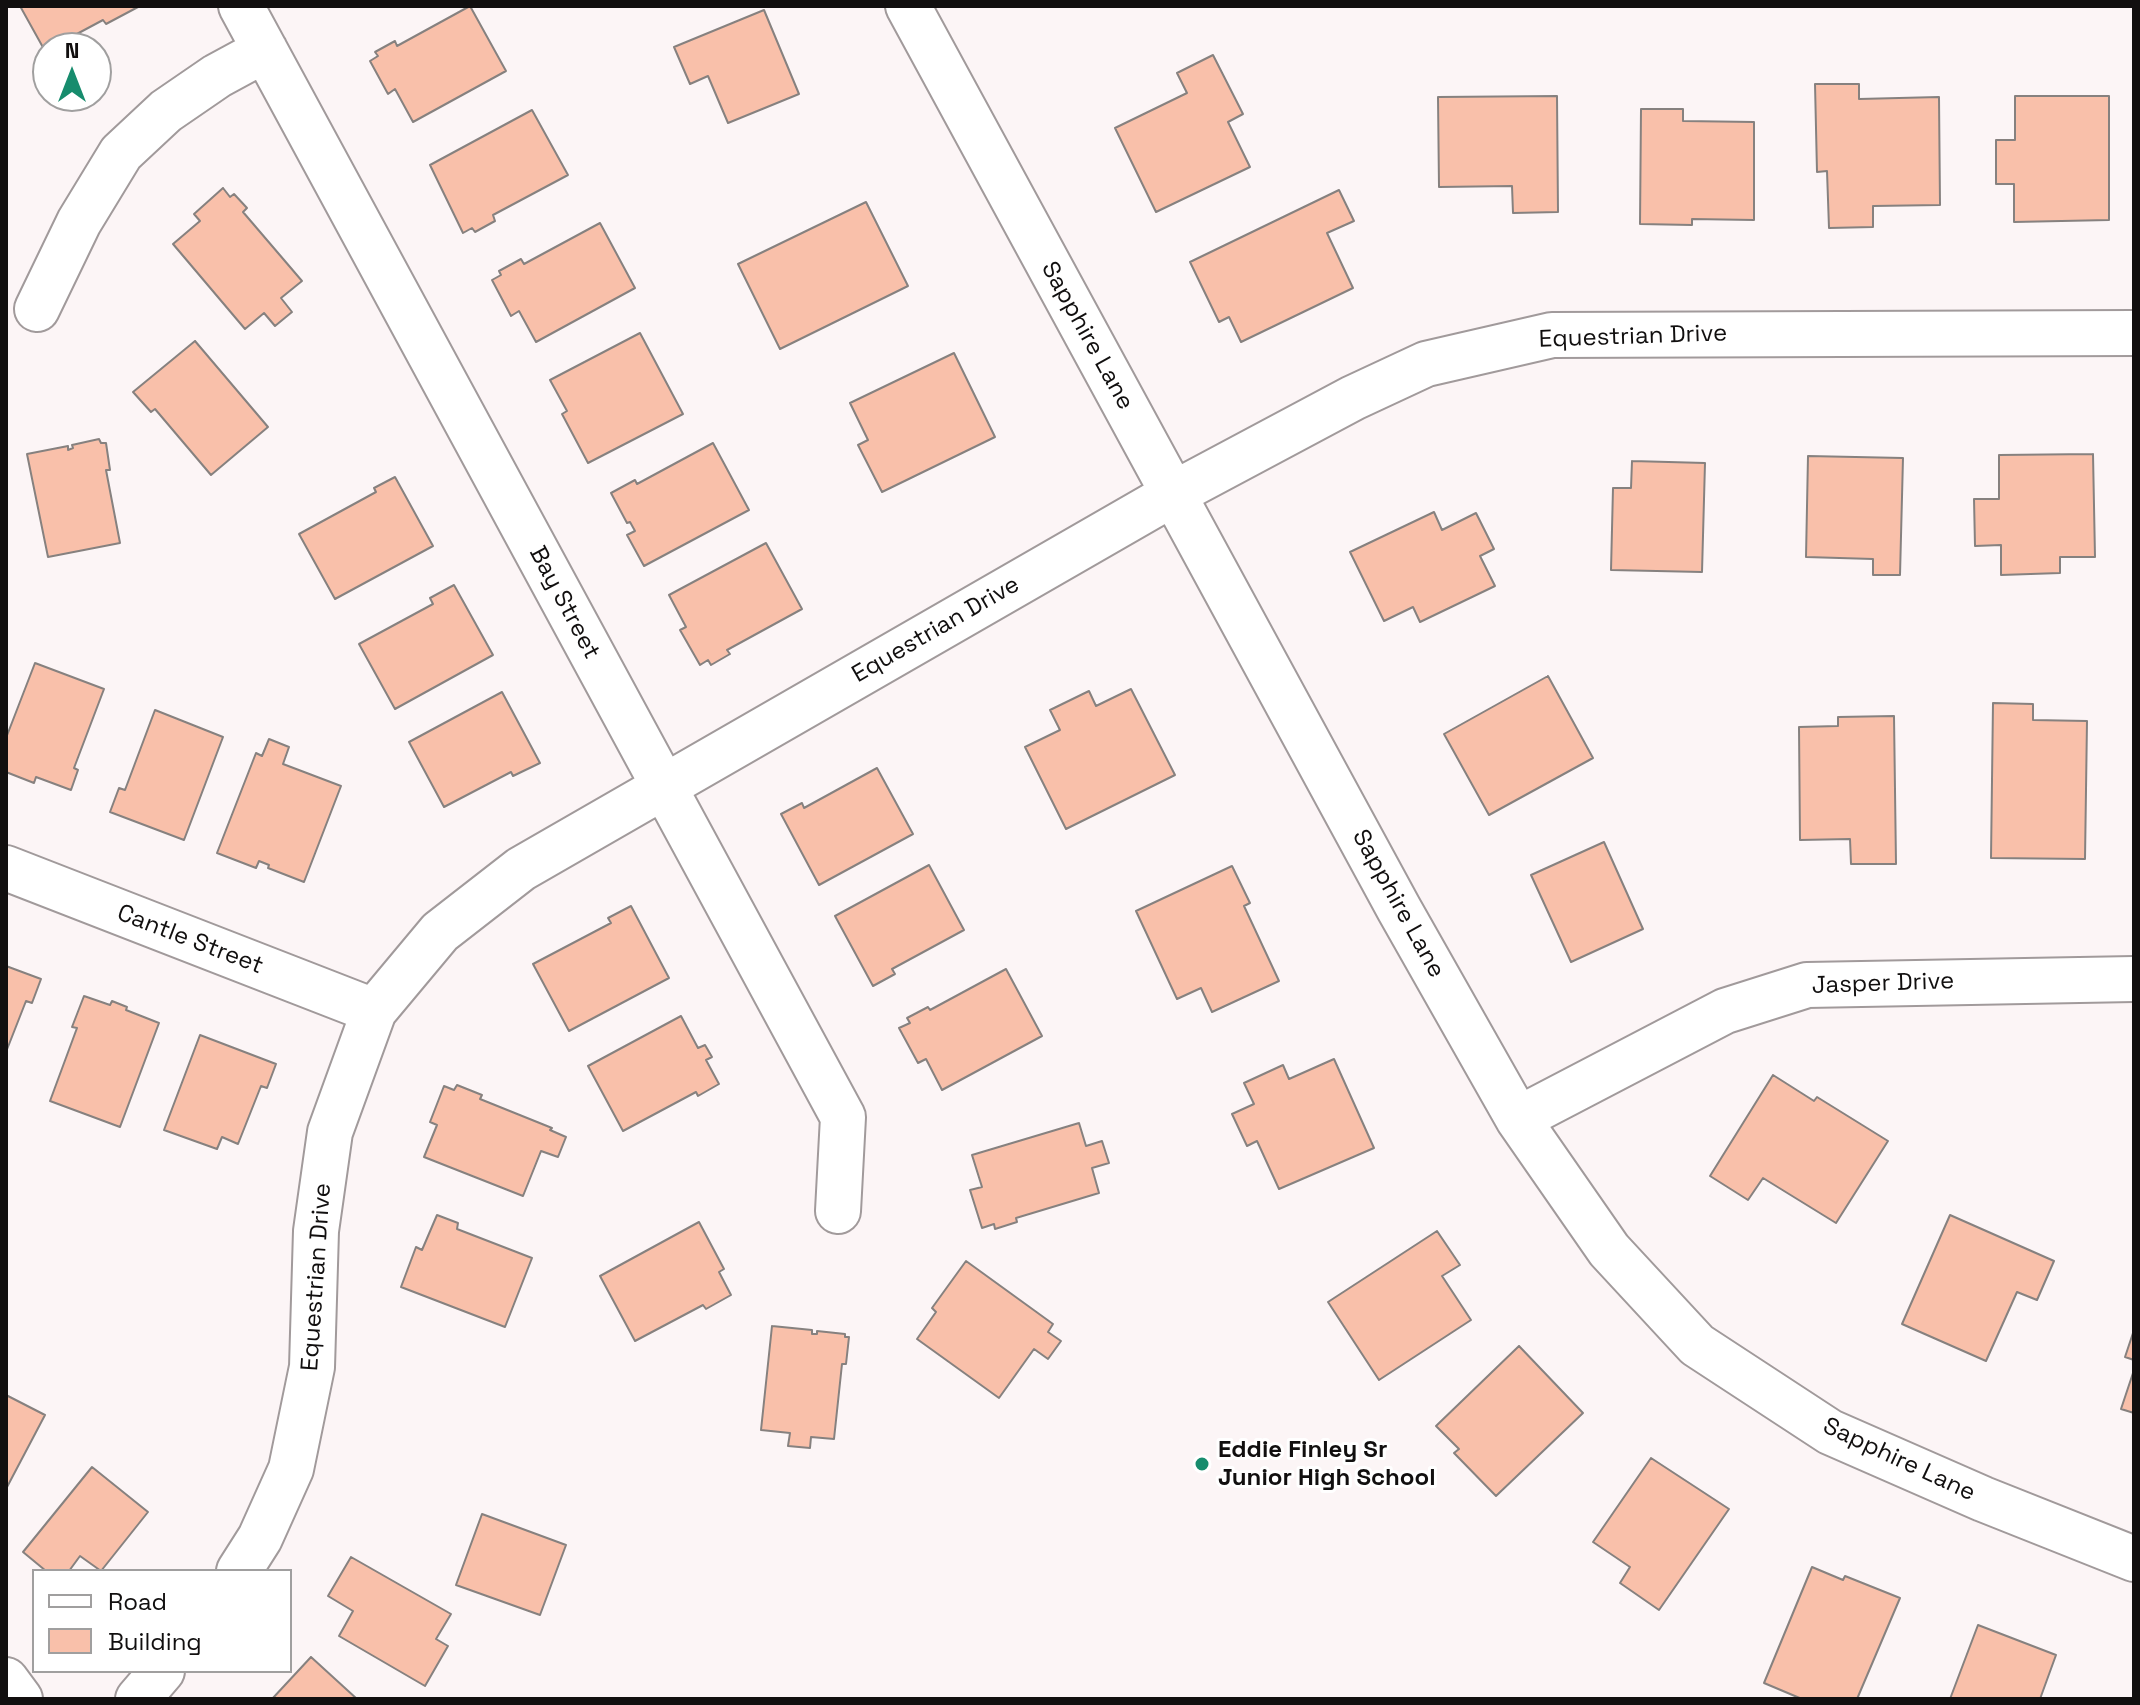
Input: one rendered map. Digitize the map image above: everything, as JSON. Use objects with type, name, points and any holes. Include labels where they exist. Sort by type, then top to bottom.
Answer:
[{"type":"street","name":"Bay Street","points":[[241,6],[843,1117],[838,1211]]},
{"type":"street","name":"Sapphire Lane","points":[[908,6],[1399,909],[1518,1119],[1609,1250],[1697,1345],[1830,1432],[1983,1499],[2134,1559]]},
{"type":"street","points":[[37,309],[79,222],[121,153],[166,111],[217,76],[265,50]]},
{"type":"street","name":"Equestrian Drive","points":[[240,1569],[260,1538],[291,1469],[312,1367],[316,1231],[330,1132],[374,1011],[440,932],[521,869],[1173,494],[1353,398],[1426,364],[1552,335],[2134,333]]},
{"type":"street","name":"Cantle Street","points":[[6,868],[374,1011]]},
{"type":"street","name":"Jasper Drive","points":[[1518,1119],[1725,1011],[1807,985],[2134,979]]},
{"type":"street","points":[[138,1699],[160,1673]]},
{"type":"street","points":[[6,1680],[20,1699]]},
{"type":"building","points":[[20,6],[138,6],[106,24],[103,20],[81,32],[34,32]]},
{"type":"building","points":[[470,6],[506,71],[413,122],[395,89],[388,94],[370,61],[378,56],[375,52],[395,41],[397,46]]},
{"type":"building","points":[[764,10],[799,94],[728,123],[708,76],[690,84],[674,47]]},
{"type":"building","points":[[1213,55],[1243,114],[1228,122],[1250,167],[1156,212],[1115,128],[1187,93],[1177,73]]},
{"type":"building","points":[[1815,84],[1859,84],[1859,99],[1939,97],[1940,205],[1873,206],[1873,227],[1829,228],[1827,171],[1817,172]]},
{"type":"building","points":[[1557,96],[1558,212],[1513,213],[1512,186],[1439,187],[1438,97]]},
{"type":"building","points":[[2015,96],[2109,96],[2109,220],[2014,222],[2014,184],[1996,184],[1996,140],[2015,140]]},
{"type":"building","points":[[1641,109],[1683,109],[1683,121],[1754,122],[1754,220],[1692,219],[1692,225],[1640,224]]},
{"type":"building","points":[[532,110],[568,175],[493,215],[495,221],[475,232],[472,228],[463,233],[430,165]]},
{"type":"building","points":[[223,188],[230,197],[234,194],[247,208],[243,212],[302,281],[281,298],[292,312],[275,326],[264,313],[245,329],[173,244],[200,221],[194,214]]},
{"type":"building","points":[[1339,190],[1354,221],[1327,233],[1353,288],[1241,342],[1229,317],[1219,322],[1190,262]]},
{"type":"building","points":[[866,202],[908,286],[780,349],[738,264]]},
{"type":"building","points":[[600,223],[635,288],[536,342],[519,311],[511,316],[492,280],[501,275],[499,271],[521,259],[524,264]]},
{"type":"building","points":[[640,333],[683,414],[588,463],[562,414],[567,411],[550,380]]},
{"type":"building","points":[[195,341],[268,427],[211,475],[155,409],[151,412],[133,392]]},
{"type":"building","points":[[954,353],[995,437],[882,492],[858,445],[868,440],[850,403]]},
{"type":"building","points":[[99,439],[101,443],[106,443],[110,470],[106,470],[120,543],[48,557],[27,454],[68,446],[68,450],[73,448],[72,445]]},
{"type":"building","points":[[713,443],[749,510],[644,566],[627,535],[635,531],[630,522],[627,523],[611,493],[635,480],[637,484]]},
{"type":"building","points":[[2093,454],[2095,557],[2060,557],[2060,573],[2001,575],[2001,545],[1975,546],[1974,499],[1999,499],[1999,455]]},
{"type":"building","points":[[1808,456],[1903,458],[1900,575],[1873,575],[1873,559],[1806,557]]},
{"type":"building","points":[[1632,461],[1705,463],[1702,572],[1611,570],[1613,488],[1631,488]]},
{"type":"building","points":[[395,477],[433,546],[335,599],[299,534],[376,492],[374,488]]},
{"type":"building","points":[[1434,512],[1442,530],[1476,513],[1494,549],[1480,556],[1495,586],[1420,622],[1413,607],[1384,621],[1350,552]]},
{"type":"building","points":[[766,543],[802,609],[727,650],[730,654],[711,665],[708,660],[700,665],[680,630],[686,627],[669,595]]},
{"type":"building","points":[[454,585],[493,655],[395,709],[359,644],[433,604],[430,598]]},
{"type":"building","points":[[35,663],[104,689],[74,768],[78,770],[71,790],[36,777],[34,783],[6,772],[6,738]]},
{"type":"building","points":[[1548,676],[1593,758],[1489,815],[1444,734]]},
{"type":"building","points":[[1131,689],[1175,775],[1066,829],[1025,747],[1060,730],[1050,710],[1089,691],[1096,706]]},
{"type":"building","points":[[502,692],[540,763],[513,776],[511,772],[444,807],[409,742]]},
{"type":"building","points":[[1993,703],[2033,704],[2033,720],[2087,721],[2085,859],[1991,858]]},
{"type":"building","points":[[155,710],[223,737],[184,840],[110,812],[119,788],[125,790]]},
{"type":"building","points":[[1894,716],[1896,864],[1851,864],[1850,839],[1800,840],[1799,727],[1838,726],[1838,717]]},
{"type":"building","points":[[269,739],[289,747],[283,764],[341,786],[304,882],[268,868],[269,865],[259,861],[256,868],[217,853],[256,753],[262,756]]},
{"type":"building","points":[[877,768],[913,834],[819,885],[781,814],[802,803],[804,808]]},
{"type":"building","points":[[1604,842],[1643,929],[1571,962],[1531,875]]},
{"type":"building","points":[[929,865],[964,930],[892,969],[895,974],[873,986],[835,916]]},
{"type":"building","points":[[1232,866],[1250,903],[1244,906],[1279,981],[1212,1012],[1201,988],[1177,999],[1136,911]]},
{"type":"building","points":[[631,906],[669,978],[569,1031],[533,964],[611,923],[608,918]]},
{"type":"building","points":[[6,966],[41,979],[32,1003],[26,1001],[6,1052]]},
{"type":"building","points":[[1006,969],[1042,1036],[942,1090],[926,1059],[918,1063],[899,1028],[910,1023],[907,1018],[928,1007],[930,1010]]},
{"type":"building","points":[[84,996],[110,1005],[112,1001],[159,1023],[120,1127],[50,1101],[77,1028],[72,1027]]},
{"type":"building","points":[[681,1016],[698,1048],[705,1045],[712,1057],[706,1060],[719,1084],[698,1096],[696,1092],[623,1131],[588,1066]]},
{"type":"building","points":[[200,1035],[276,1064],[267,1088],[261,1086],[238,1144],[222,1137],[217,1149],[164,1130]]},
{"type":"building","points":[[1334,1059],[1374,1148],[1279,1189],[1257,1141],[1247,1146],[1232,1114],[1254,1104],[1244,1083],[1283,1065],[1289,1079]]},
{"type":"building","points":[[1773,1075],[1814,1101],[1817,1097],[1888,1141],[1836,1223],[1763,1178],[1748,1200],[1710,1176]]},
{"type":"building","points":[[457,1085],[482,1095],[480,1099],[552,1128],[550,1130],[566,1137],[558,1157],[541,1151],[523,1196],[424,1157],[437,1125],[430,1122],[444,1086],[454,1090]]},
{"type":"building","points":[[1079,1123],[1086,1146],[1102,1141],[1109,1163],[1092,1168],[1099,1193],[1016,1218],[1017,1222],[995,1229],[994,1224],[982,1228],[970,1190],[982,1187],[972,1155]]},
{"type":"building","points":[[437,1215],[458,1223],[457,1229],[532,1258],[505,1327],[401,1287],[416,1247],[422,1250]]},
{"type":"building","points":[[1950,1215],[2054,1261],[2037,1300],[2017,1292],[1986,1361],[1902,1324]]},
{"type":"building","points":[[699,1222],[724,1269],[719,1272],[731,1295],[706,1309],[703,1305],[635,1341],[600,1276]]},
{"type":"building","points":[[1437,1231],[1460,1265],[1442,1276],[1471,1320],[1379,1380],[1328,1302]]},
{"type":"building","points":[[966,1261],[1053,1324],[1048,1332],[1061,1341],[1048,1359],[1034,1349],[999,1398],[917,1339],[936,1312],[932,1308]]},
{"type":"building","points":[[772,1326],[812,1330],[812,1334],[817,1334],[817,1331],[845,1334],[849,1337],[846,1364],[842,1364],[834,1439],[811,1437],[810,1448],[788,1446],[790,1433],[761,1430]]},
{"type":"building","points":[[2134,1330],[2134,1360],[2125,1357]]},
{"type":"building","points":[[1519,1346],[1583,1413],[1496,1496],[1454,1453],[1459,1449],[1436,1426]]},
{"type":"building","points":[[2134,1370],[2134,1413],[2121,1409]]},
{"type":"building","points":[[6,1395],[45,1415],[6,1489]]},
{"type":"building","points":[[1651,1458],[1729,1509],[1659,1610],[1620,1583],[1630,1567],[1593,1542]]},
{"type":"building","points":[[92,1467],[148,1512],[103,1569],[80,1556],[70,1569],[44,1569],[23,1552]]},
{"type":"building","points":[[482,1514],[566,1545],[540,1615],[456,1585]]},
{"type":"building","points":[[351,1557],[451,1614],[436,1639],[448,1646],[425,1686],[339,1636],[353,1611],[328,1596]]},
{"type":"building","points":[[1812,1567],[1843,1580],[1845,1576],[1900,1598],[1857,1699],[1802,1699],[1764,1683]]},
{"type":"building","points":[[1978,1625],[2056,1655],[2040,1699],[1950,1699]]},
{"type":"building","points":[[311,1657],[357,1699],[272,1699]]},
{"type":"place","name":"Eddie Finley Sr Junior High School","points":[[1202,1464]]}]
